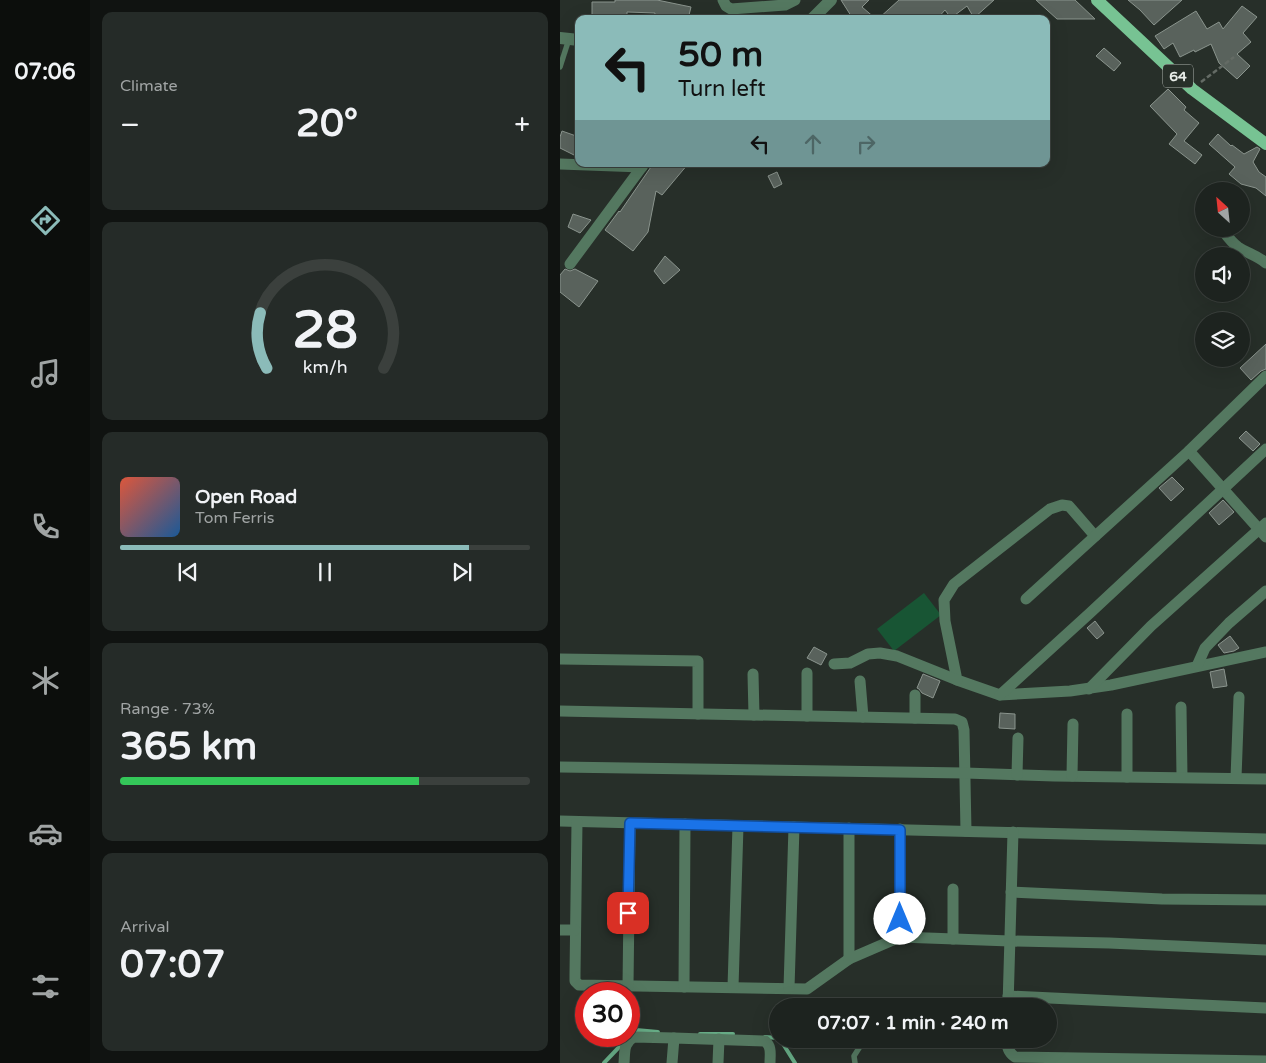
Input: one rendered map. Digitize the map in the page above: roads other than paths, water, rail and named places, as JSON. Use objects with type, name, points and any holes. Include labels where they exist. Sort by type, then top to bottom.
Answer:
[{"type":"main road","name":"64","points":[[1097,0],[1192,90],[1266,144]]},
{"type":"street","points":[[723,0],[726,6],[731,9],[785,5],[795,0]]},
{"type":"street","points":[[816,15],[831,0]]},
{"type":"street","points":[[560,164],[575,164]]},
{"type":"street","points":[[570,264],[642,167]]},
{"type":"street","points":[[1228,238],[1240,248],[1266,263]]},
{"type":"street","points":[[1026,599],[1189,451],[1266,376]]},
{"type":"street","points":[[1000,695],[1224,490],[1266,449]]},
{"type":"street","points":[[1089,689],[1151,626],[1264,529],[1224,490],[1189,451]]},
{"type":"street","points":[[956,680],[944,614],[944,600],[954,584],[1050,509],[1062,505],[1068,506],[1095,536]]},
{"type":"street","points":[[1198,666],[1205,648],[1229,623],[1266,591]]},
{"type":"street","points":[[834,664],[850,663],[868,654],[880,653],[897,656],[956,680],[1000,695],[1089,689],[1266,652]]},
{"type":"street","points":[[560,659],[698,661],[698,714]]},
{"type":"street","points":[[807,673],[807,716]]},
{"type":"street","points":[[753,674],[754,715]]},
{"type":"street","points":[[860,681],[863,717]]},
{"type":"street","points":[[915,694],[915,718]]},
{"type":"street","points":[[1236,778],[1239,697]]},
{"type":"street","points":[[1181,707],[1182,777]]},
{"type":"street","points":[[560,711],[954,719],[962,722],[964,730],[966,831]]},
{"type":"street","points":[[1127,714],[1127,777]]},
{"type":"street","points":[[1072,776],[1074,724]]},
{"type":"street","points":[[1017,775],[1018,738]]},
{"type":"street","points":[[560,767],[1266,778]]},
{"type":"street","points":[[560,821],[1266,839]]},
{"type":"street","points":[[577,822],[575,930],[575,980],[577,982]]},
{"type":"street","points":[[628,982],[630,823]]},
{"type":"street","points":[[684,987],[685,824]]},
{"type":"street","points":[[734,987],[738,826]]},
{"type":"street","points":[[789,988],[794,827]]},
{"type":"street","points":[[848,959],[849,828]]},
{"type":"street","points":[[900,830],[900,937]]},
{"type":"street","points":[[1008,998],[1013,832]]},
{"type":"street","points":[[952,939],[953,889]]},
{"type":"street","points":[[1011,892],[1162,899],[1266,900]]},
{"type":"street","points":[[560,930],[575,930]]},
{"type":"street","points":[[640,986],[808,989],[848,959],[900,937],[1266,950]]},
{"type":"street","points":[[1057,1002],[1266,1008]]},
{"type":"street","points":[[624,1063],[626,1044],[634,1037],[765,1041],[771,1049],[770,1063]]},
{"type":"street","points":[[672,1063],[674,1038]]},
{"type":"street","points":[[718,1063],[719,1039]]},
{"type":"street","points":[[1007,1048],[1010,1054],[1015,1057],[1266,1061]]},
{"type":"lane","points":[[560,67],[566,39]]},
{"type":"lane","points":[[856,1063],[854,1056],[860,1048]]},
{"type":"waterway","points":[[640,1030],[658,1032]]},
{"type":"waterway","points":[[700,1034],[733,1034]]},
{"type":"waterway","points":[[765,1037],[769,1037]]},
{"type":"waterway","points":[[604,1063],[619,1047]]},
{"type":"waterway","points":[[786,1048],[795,1063]]}]
